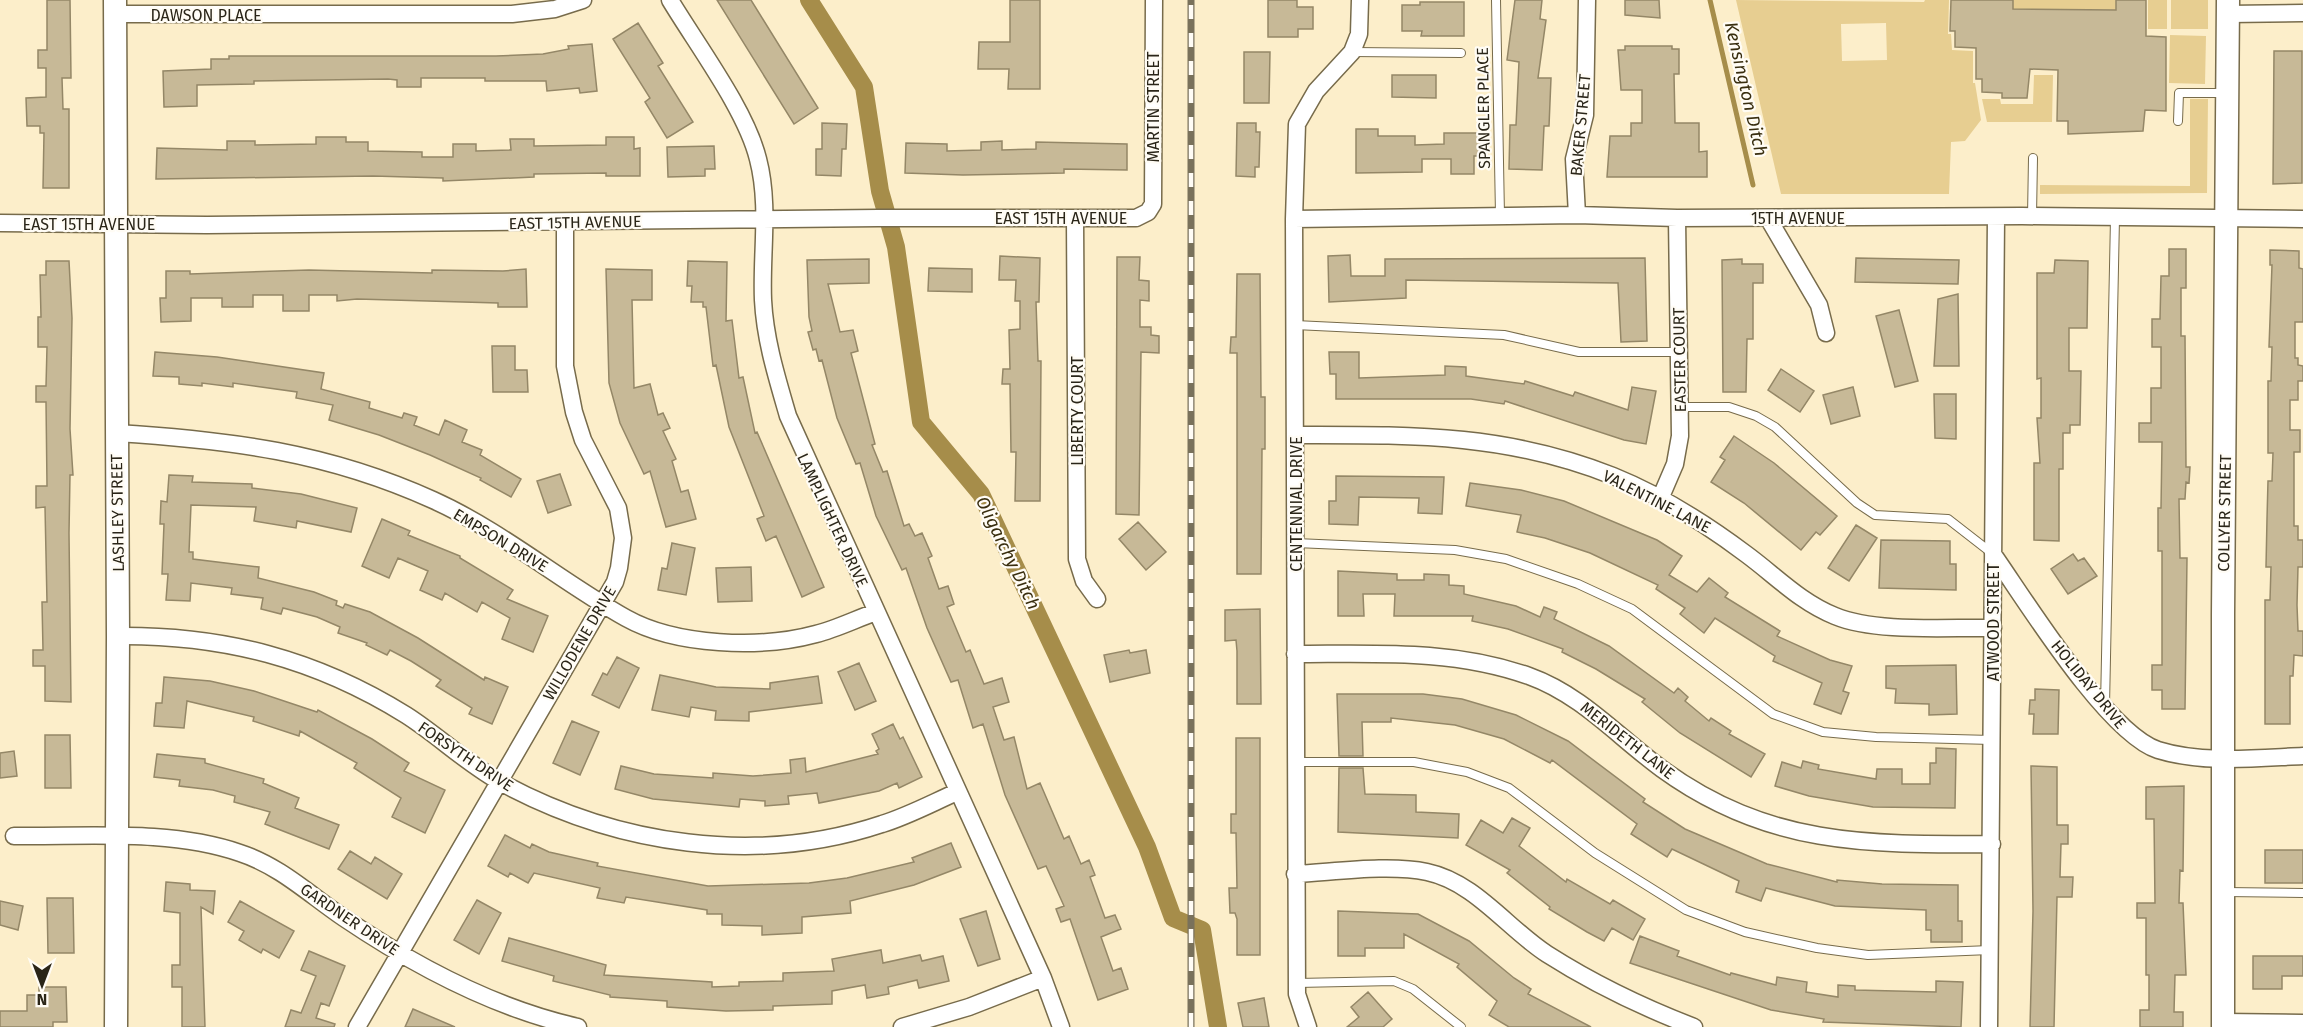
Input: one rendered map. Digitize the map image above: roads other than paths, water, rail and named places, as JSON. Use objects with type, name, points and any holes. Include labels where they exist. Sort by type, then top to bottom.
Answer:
[{"type":"street","name":"DAWSON PLACE","points":[[115,7],[512,14],[555,9],[583,0]]},
{"type":"street","name":"LAMPLIGHTER DRIVE","points":[[670,0],[745,123],[758,157],[763,184],[763,301],[771,360],[798,444],[1043,978],[1060,1027]]},
{"type":"street","name":"MARTIN STREET","points":[[1148,212],[1153,204],[1154,0]]},
{"type":"street","name":"CENTENNIAL DRIVE","points":[[1308,1027],[1297,994],[1295,874],[1294,219],[1297,124],[1316,91],[1352,52],[1359,34],[1359,0]]},
{"type":"street","name":"BAKER STREET","points":[[1577,215],[1574,159],[1585,115],[1587,0]]},
{"type":"street","name":"LASHLEY STREET","points":[[115,7],[118,636],[116,1027]]},
{"type":"street","points":[[2228,7],[2303,13]]},
{"type":"street","name":"COLLYER STREET","points":[[2223,1025],[2228,7]]},
{"type":"street","name":"EAST 15TH AVENUE","points":[[0,223],[1136,218],[1148,212]]},
{"type":"street","name":"15TH AVENUE","points":[[1294,219],[1500,215],[1677,218],[2032,216],[2303,219]]},
{"type":"street","name":"LIBERTY COURT","points":[[1075,218],[1077,559],[1084,581],[1097,599]]},
{"type":"street","name":"EASTER COURT","points":[[1660,499],[1675,464],[1680,436],[1677,218]]},
{"type":"street","points":[[1768,218],[1819,304],[1826,333]]},
{"type":"street","name":"ATWOOD STREET","points":[[1989,1027],[1996,218]]},
{"type":"street","name":"WILLODENE DRIVE","points":[[357,1027],[397,953],[499,781],[620,568],[623,538],[618,508],[583,440],[573,412],[565,366],[565,222]]},
{"type":"street","name":"EMPSON DRIVE","points":[[116,433],[202,438],[281,449],[359,470],[434,500],[502,536],[628,619],[664,632],[715,642],[766,642],[816,634],[876,612]]},
{"type":"street","name":"VALENTINE LANE","points":[[1296,435],[1423,435],[1505,444],[1569,460],[1616,477],[1712,529],[1806,603],[1838,617],[1872,624],[1993,628]]},
{"type":"street","name":"HOLIDAY DRIVE","points":[[1993,554],[2105,709],[2127,732],[2156,749],[2178,755],[2303,756]]},
{"type":"street","name":"FORSYTH DRIVE","points":[[118,636],[198,639],[266,652],[316,668],[363,690],[408,716],[499,781],[581,819],[630,834],[698,845],[766,846],[833,837],[883,824],[957,792]]},
{"type":"street","name":"MERIDETH LANE","points":[[1295,654],[1432,654],[1482,661],[1531,677],[1576,700],[1662,769],[1716,802],[1769,824],[1825,838],[1883,845],[1992,844]]},
{"type":"street","name":"GARDNER DRIVE","points":[[14,836],[186,840],[243,853],[285,874],[342,917],[397,953],[436,974],[504,1005],[578,1027]]},
{"type":"street","points":[[1295,874],[1369,870],[1427,872],[1453,881],[1546,953],[1625,999],[1694,1027]]},
{"type":"street","points":[[902,1027],[969,1007],[1043,978]]},
{"type":"street","points":[[2223,1025],[2303,1023]]},
{"type":"lane","name":"SPANGLER PLACE","points":[[1496,0],[1500,215]]},
{"type":"lane","points":[[1352,52],[1461,53]]},
{"type":"lane","points":[[2178,122],[2179,93],[2228,93]]},
{"type":"lane","points":[[2032,216],[2033,158]]},
{"type":"lane","points":[[2105,709],[2115,218]]},
{"type":"lane","points":[[1295,325],[1504,335],[1579,352],[1679,352]]},
{"type":"lane","points":[[1680,407],[1729,407],[1756,416],[1774,427],[1857,503],[1875,515],[1948,519],[1993,554]]},
{"type":"lane","points":[[1296,543],[1455,550],[1506,559],[1578,584],[1632,609],[1773,714],[1823,732],[1876,737],[1992,740]]},
{"type":"lane","points":[[1295,762],[1413,762],[1467,772],[1509,788],[1595,853],[1686,910],[1745,932],[1817,948],[1868,955],[1990,950]]},
{"type":"lane","points":[[2223,892],[2303,892]]},
{"type":"lane","points":[[1297,983],[1394,981],[1413,989],[1461,1027]]},
{"type":"waterway","name":"Oligarchy Ditch","points":[[809,0],[864,87],[880,191],[896,247],[921,422],[981,494],[1147,847],[1173,918],[1202,930],[1218,1027]]},
{"type":"waterway","name":"Kensington Ditch","points":[[1710,0],[1753,185]]},
{"type":"railway","points":[[1191,0],[1191,1027]]}]
